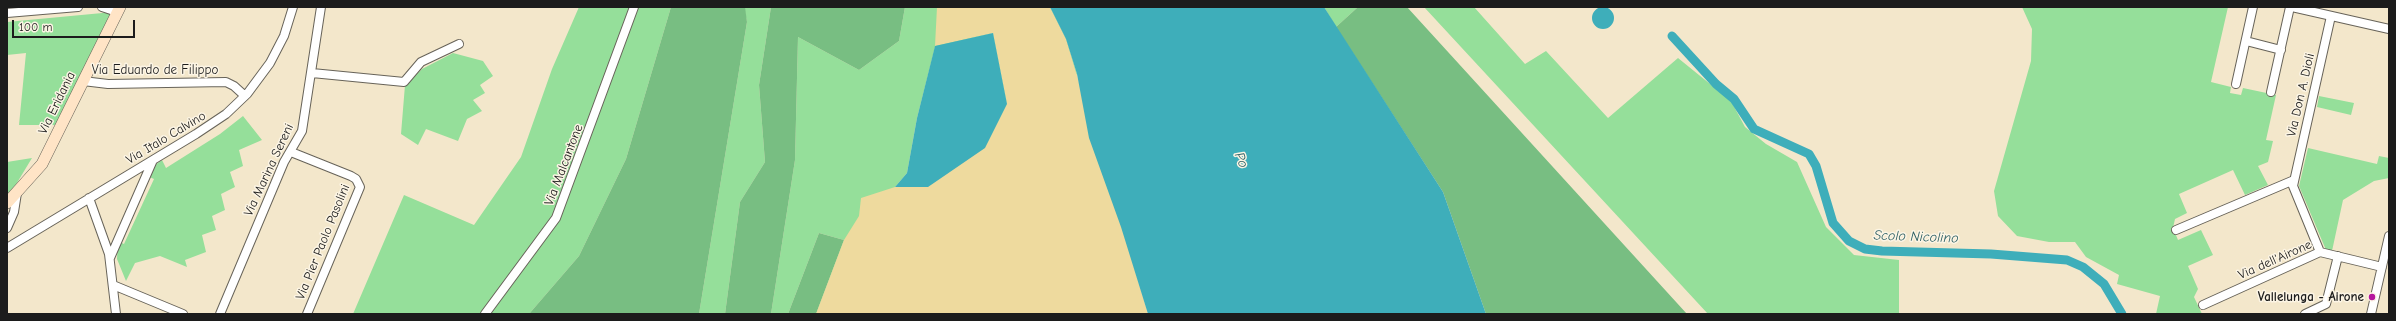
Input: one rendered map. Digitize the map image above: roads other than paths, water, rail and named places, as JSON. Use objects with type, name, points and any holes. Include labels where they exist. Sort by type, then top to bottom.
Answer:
[{"type":"main road","name":"Via Eridania","points":[[7,203],[42,164],[119,10]]},
{"type":"street","points":[[7,13],[78,7]]},
{"type":"street","points":[[102,7],[119,10]]},
{"type":"street","name":"Via Italo Calvino","points":[[7,248],[215,122],[245,96],[264,72],[280,46],[293,7]]},
{"type":"street","name":"Via Marina Sereni","points":[[220,314],[284,162],[302,131],[321,7]]},
{"type":"street","name":"Via Malcantone","points":[[485,314],[556,218],[634,7]]},
{"type":"street","points":[[2236,84],[2253,7]]},
{"type":"street","points":[[2271,92],[2291,7],[2389,29]]},
{"type":"street","name":"Via Don A. Dioli","points":[[2320,252],[2293,186],[2331,16]]},
{"type":"street","points":[[2246,41],[2281,50]]},
{"type":"street","points":[[312,73],[404,82],[421,62],[459,44]]},
{"type":"street","name":"Via Eduardo de Filippo","points":[[83,81],[108,84],[226,82],[234,86],[245,96]]},
{"type":"street","name":"Via Pier Paolo Pasolini","points":[[290,152],[351,176],[356,179],[360,187],[307,314]]},
{"type":"street","points":[[110,258],[153,160]]},
{"type":"street","points":[[2176,230],[2294,180]]},
{"type":"street","points":[[7,228],[14,212],[17,193]]},
{"type":"street","points":[[90,198],[110,258],[116,314]]},
{"type":"street","points":[[2371,314],[2389,236]]},
{"type":"street","name":"Via dell'Airone","points":[[2203,305],[2320,252],[2382,267]]},
{"type":"street","points":[[2305,314],[2326,304],[2338,256]]},
{"type":"street","points":[[113,285],[183,314]]},
{"type":"water","name":"Po","points":[[1050,7],[1324,7],[1443,192],[1486,314],[1148,314],[1121,227],[1089,138],[1077,74],[1066,39]]},
{"type":"water","points":[[1603,7],[1611,10],[1614,18],[1611,26],[1603,29],[1595,26],[1592,18],[1595,10]]},
{"type":"water","points":[[993,33],[1007,104],[985,148],[928,187],[895,187],[907,173],[917,118],[935,46]]},
{"type":"waterway","name":"Scolo Nicolino","points":[[1672,36],[1716,84],[1734,99],[1754,129],[1809,154],[1816,166],[1833,223],[1849,241],[1865,249],[1882,251],[1991,254],[2067,260],[2083,267],[2104,284],[2122,314]]},
{"type":"place","name":"Vallelunga - Airone","points":[[2372,297]]}]
